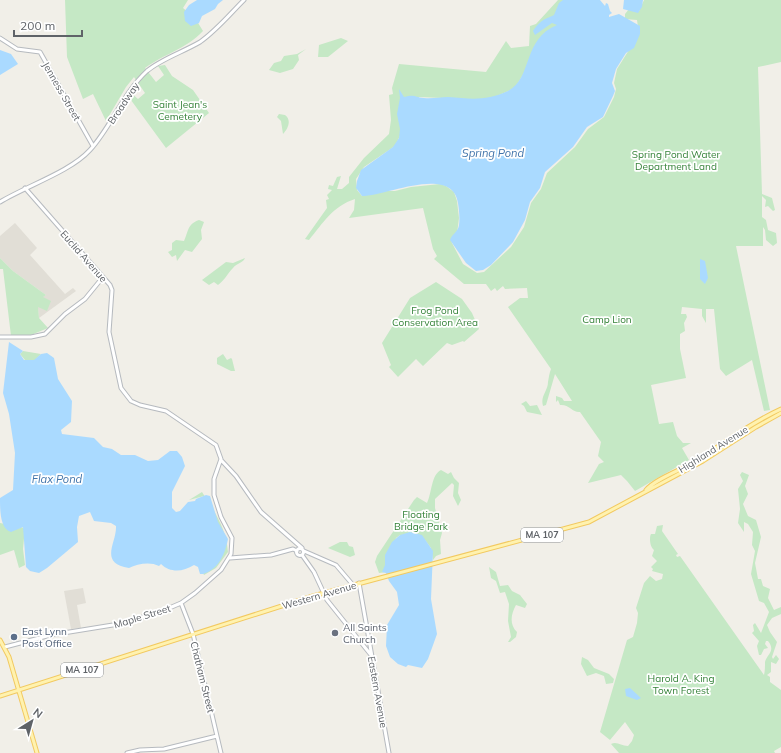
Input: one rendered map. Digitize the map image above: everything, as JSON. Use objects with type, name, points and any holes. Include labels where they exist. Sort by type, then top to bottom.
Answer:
[{"type":"main road","name":"Highland Avenue","points":[[646,490],[650,486],[675,473],[760,420],[781,409]]},
{"type":"main road","name":"Highland Avenue","points":[[637,496],[697,464],[781,413]]},
{"type":"main road","name":"Western Avenue","points":[[0,696],[323,593],[589,522],[637,496]]},
{"type":"main road","points":[[0,640],[20,690],[37,753]]},
{"type":"street","name":"Broadway","points":[[0,202],[70,165],[83,156],[93,146],[126,94],[139,78],[148,70],[202,40],[244,0]]},
{"type":"street","name":"Jenness Street","points":[[0,38],[17,49],[40,52],[93,146]]},
{"type":"street","name":"Euclid Avenue","points":[[25,188],[103,277],[112,290],[109,320],[110,341],[121,388],[126,396],[138,404],[169,412],[211,440],[218,449],[221,460],[241,482],[261,512],[291,539]]},
{"type":"street","points":[[0,337],[31,337],[45,334],[64,314],[85,299],[103,277]]},
{"type":"street","points":[[221,460],[214,479],[213,487],[218,508],[232,538],[230,558],[299,551],[336,565],[353,585]]},
{"type":"street","points":[[291,539],[314,572],[327,600],[372,657]]},
{"type":"street","points":[[291,539],[299,551]]},
{"type":"street","points":[[287,552],[299,551]]},
{"type":"street","name":"Maple Street","points":[[2,645],[131,621],[181,603],[209,581],[230,558]]},
{"type":"street","name":"Eastern Avenue","points":[[359,583],[389,753]]},
{"type":"street","name":"Chatham Street","points":[[181,603],[193,634],[221,753]]},
{"type":"street","points":[[127,753],[140,750],[164,749],[217,736]]},
{"type":"shaded area","points":[[15,223],[37,248],[30,255],[65,294],[73,288],[76,291],[39,318],[37,299],[46,295],[13,271],[0,258],[0,236]]},
{"type":"shaded area","points":[[83,588],[86,603],[77,605],[81,628],[71,629],[64,591]]},
{"type":"green space","name":"Saint Jean's Cemetery","points":[[65,0],[188,0],[183,8],[195,18],[203,31],[182,47],[145,68],[156,82],[164,75],[158,66],[165,65],[172,76],[193,90],[209,113],[166,148],[128,96],[130,92],[138,99],[145,93],[134,77],[126,87],[106,121],[93,94],[83,99],[67,57]]},
{"type":"green space","name":"Spring Pond Water Department Land","points":[[558,0],[584,0],[524,73],[515,88],[488,100],[419,97],[395,146],[364,167],[356,179],[357,190],[362,196],[381,191],[395,191],[411,187],[440,184],[446,186],[454,192],[457,201],[459,218],[457,234],[451,240],[452,243],[463,264],[477,273],[484,272],[511,247],[524,227],[531,203],[541,189],[547,173],[575,147],[588,129],[604,117],[614,97],[616,89],[614,83],[617,69],[634,42],[638,27],[637,20],[625,19],[625,14],[629,9],[639,11],[644,0],[781,0],[781,62],[758,67],[762,194],[772,198],[775,210],[773,211],[768,206],[765,207],[766,200],[762,196],[762,217],[766,220],[768,230],[776,233],[777,243],[773,246],[766,240],[765,230],[763,227],[763,246],[736,246],[770,410],[764,411],[752,360],[726,376],[720,369],[714,309],[706,309],[706,323],[702,316],[702,309],[682,307],[681,314],[686,314],[687,317],[684,323],[685,331],[680,334],[680,349],[686,378],[651,385],[659,424],[673,422],[677,436],[683,443],[691,443],[682,448],[689,460],[635,491],[621,475],[588,483],[599,464],[604,462],[598,456],[601,442],[580,412],[560,405],[558,400],[556,402],[556,396],[562,398],[564,401],[572,401],[555,374],[546,405],[543,406],[542,402],[548,385],[551,369],[508,307],[520,298],[528,298],[527,288],[505,289],[503,286],[497,291],[495,288],[491,291],[486,284],[464,284],[434,259],[437,256],[433,249],[423,208],[349,218],[354,210],[355,199],[340,206],[324,221],[309,240],[305,239],[327,208],[326,200],[329,199],[327,195],[332,190],[328,189],[329,185],[333,186],[337,177],[341,176],[337,189],[342,189],[349,183],[349,177],[364,158],[389,134],[391,120],[389,95],[393,94],[392,88],[399,64],[486,72],[506,41],[511,48],[529,46],[530,26],[536,24]]},
{"type":"green space","points":[[341,38],[348,41],[328,57],[318,57],[319,45]]},
{"type":"green space","points":[[306,49],[298,55],[299,60],[293,69],[280,73],[269,70],[274,63],[281,61],[284,56],[297,54]]},
{"type":"green space","points":[[279,114],[285,115],[289,122],[288,127],[283,134],[281,121],[277,117]]},
{"type":"green space","points":[[199,220],[204,222],[201,230],[202,239],[192,252],[185,250],[177,261],[176,255],[172,257],[168,252],[172,250],[172,243],[176,240],[184,241],[190,226]]},
{"type":"green space","points":[[0,258],[13,271],[46,295],[43,297],[51,301],[47,311],[38,307],[39,318],[48,328],[31,335],[11,336],[3,269],[0,269]]},
{"type":"green space","points":[[245,258],[231,270],[218,285],[214,282],[209,285],[202,280],[226,262],[233,263]]},
{"type":"green space","name":"Frog Pond Conservation Area","points":[[436,282],[462,299],[472,313],[479,329],[464,342],[463,341],[452,345],[447,343],[423,366],[416,359],[398,377],[389,367],[391,365],[382,343],[410,298]]},
{"type":"green space","points":[[23,351],[41,354],[35,360],[25,360],[20,354]]},
{"type":"green space","points":[[223,354],[227,360],[232,359],[235,371],[231,371],[217,364],[217,358]]},
{"type":"green space","points":[[526,401],[530,406],[537,405],[542,415],[527,412],[521,404]]},
{"type":"green space","name":"Floating Bridge Park","points":[[441,470],[448,474],[451,472],[459,483],[458,493],[461,500],[458,506],[453,496],[454,485],[452,483],[435,499],[435,508],[442,533],[440,540],[441,554],[436,556],[433,560],[431,548],[425,540],[400,535],[396,538],[387,572],[379,573],[375,562],[377,556],[414,500],[417,497],[427,503],[433,480]]},
{"type":"green space","name":"Harold A. King Town Forest","points":[[742,472],[749,475],[745,486],[748,494],[743,504],[748,516],[756,520],[761,537],[755,563],[758,579],[761,579],[763,586],[770,589],[768,598],[774,610],[781,607],[781,614],[772,618],[767,625],[777,642],[772,657],[773,659],[776,655],[779,659],[776,664],[771,662],[771,672],[767,675],[770,677],[770,682],[781,690],[781,747],[774,751],[775,753],[619,753],[611,744],[615,743],[628,746],[634,735],[625,722],[610,740],[600,732],[627,640],[633,637],[637,623],[638,613],[636,608],[644,583],[650,576],[656,581],[662,579],[663,574],[652,571],[653,569],[651,567],[657,561],[652,556],[654,550],[651,545],[650,538],[651,534],[655,534],[657,526],[663,525],[662,531],[678,554],[676,555],[677,557],[680,556],[764,675],[765,662],[771,647],[768,641],[766,641],[765,644],[768,648],[764,649],[761,655],[759,655],[757,646],[759,641],[752,633],[754,631],[753,625],[755,623],[761,633],[769,612],[764,603],[759,601],[751,574],[755,551],[752,545],[753,532],[748,524],[744,522],[744,532],[738,523],[740,509],[738,489],[743,481],[740,475]]},
{"type":"green space","points":[[202,492],[222,528],[227,543],[228,552],[216,568],[204,575],[201,569],[204,496],[189,500]]},
{"type":"green space","points":[[0,523],[25,528],[23,549],[25,565],[19,568],[14,550],[0,555]]},
{"type":"green space","points":[[340,542],[347,542],[349,546],[353,547],[355,555],[350,557],[328,548]]},
{"type":"green space","points":[[489,567],[496,572],[500,586],[508,585],[512,591],[520,595],[527,604],[525,608],[516,605],[514,608],[512,622],[514,629],[517,632],[516,637],[510,642],[508,642],[511,637],[508,621],[509,604],[505,592],[500,593],[496,581],[491,578]]},
{"type":"green space","points":[[582,657],[588,660],[594,668],[609,674],[614,679],[613,683],[606,684],[604,676],[596,673],[587,676],[581,664]]},
{"type":"water","points":[[197,0],[223,0],[215,9],[202,16],[199,23],[191,26],[185,21],[184,12],[189,5]]},
{"type":"water","name":"Spring Pond","points":[[563,0],[600,0],[605,6],[606,3],[608,4],[612,13],[609,17],[619,14],[640,26],[640,34],[634,48],[626,53],[616,69],[612,83],[615,91],[603,117],[587,127],[573,147],[545,172],[540,188],[530,202],[525,220],[513,242],[491,265],[483,270],[476,271],[466,263],[450,240],[458,227],[458,203],[453,192],[444,185],[417,185],[362,196],[356,188],[357,181],[361,170],[393,147],[399,138],[400,129],[397,114],[400,98],[399,89],[404,97],[413,96],[421,98],[486,98],[508,91],[516,85],[521,77],[538,39],[546,31],[557,25],[552,23],[535,35],[533,31],[542,21],[554,15],[559,3]]},
{"type":"water","points":[[624,0],[643,0],[642,7],[638,13],[623,9]]},
{"type":"water","points":[[0,50],[11,54],[18,64],[0,75]]},
{"type":"water","points":[[700,259],[705,261],[708,278],[705,284],[700,279]]},
{"type":"water","name":"Flax Pond","points":[[9,342],[23,351],[20,354],[24,360],[34,360],[41,354],[47,353],[54,358],[58,379],[72,401],[71,422],[61,430],[62,434],[94,438],[103,447],[112,449],[121,455],[135,455],[148,461],[158,460],[170,451],[177,451],[182,457],[185,466],[172,492],[172,508],[176,512],[180,511],[188,502],[195,501],[196,499],[206,495],[210,496],[218,522],[228,539],[223,555],[213,569],[209,572],[200,574],[198,567],[194,565],[181,570],[172,570],[161,564],[159,566],[155,564],[136,565],[129,568],[120,565],[114,562],[111,552],[116,526],[111,523],[94,521],[90,512],[79,516],[77,527],[78,542],[39,573],[30,571],[26,567],[23,527],[11,532],[7,530],[1,518],[0,508],[0,498],[13,490],[15,453],[9,414],[3,393]]},
{"type":"water","points":[[410,532],[422,535],[433,551],[431,599],[437,634],[428,659],[422,668],[408,665],[406,667],[398,664],[390,657],[386,646],[387,625],[399,605],[397,592],[389,581],[386,573],[382,572],[385,565],[385,555],[392,542],[400,535]]},
{"type":"water","points":[[630,688],[641,698],[637,700],[626,696],[625,689]]},
{"type":"place","name":"All Saints Church","points":[[335,633]]},
{"type":"place","name":"East Lynn Post Office","points":[[14,637]]},
{"type":"park label","name":"Camp Lion","points":[[607,319]]}]
